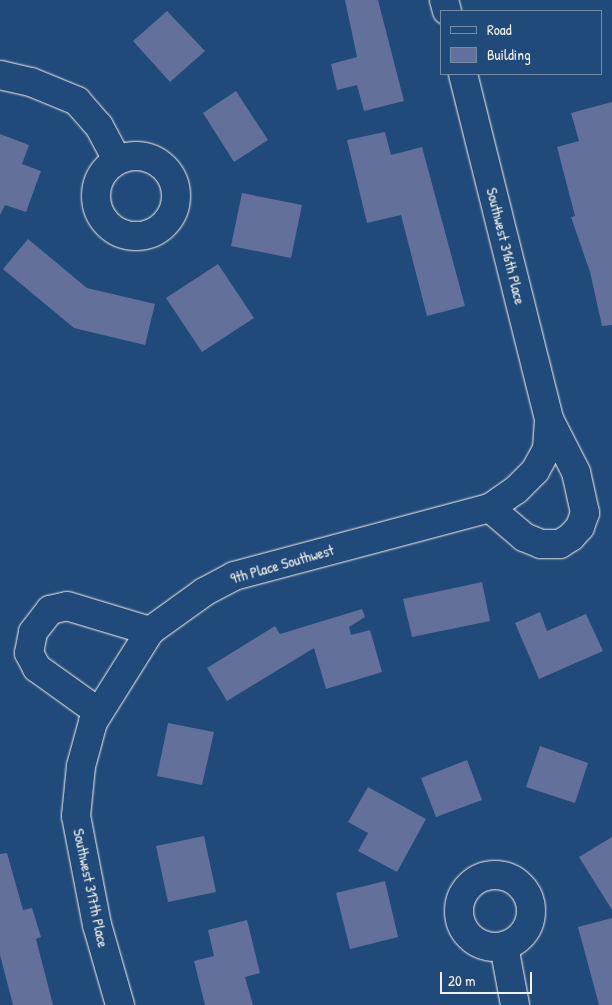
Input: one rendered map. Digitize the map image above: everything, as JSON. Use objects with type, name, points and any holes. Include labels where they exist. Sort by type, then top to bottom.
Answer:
[{"type":"street","points":[[0,75],[31,82],[77,101],[99,126],[117,160]]},
{"type":"street","name":"Southwest 316th Place","points":[[462,75],[549,419]]},
{"type":"street","name":"9th Place Southwest","points":[[97,711],[150,631],[204,592],[234,576],[490,508],[516,490],[535,471],[547,449],[549,419]]},
{"type":"street","points":[[490,508],[524,537],[541,544],[560,544],[580,527],[585,513],[576,472],[549,419]]},
{"type":"street","points":[[97,711],[37,668],[29,653],[33,632],[50,610],[66,606],[150,631]]},
{"type":"street","name":"Southwest 317th Place","points":[[97,711],[81,766],[76,816],[97,925],[120,1005]]},
{"type":"street","points":[[504,946],[515,1005]]},
{"type":"building","points":[[345,0],[378,0],[404,101],[364,111],[357,85],[337,90],[331,64],[357,57]]},
{"type":"building","points":[[167,11],[205,51],[170,82],[133,41]]},
{"type":"building","points":[[236,91],[268,140],[234,162],[203,113]]},
{"type":"building","points":[[612,102],[612,325],[602,326],[590,272],[571,217],[575,216],[557,147],[579,141],[571,113]]},
{"type":"building","points":[[385,132],[391,155],[422,147],[465,306],[427,316],[401,215],[367,223],[347,140]]},
{"type":"building","points":[[0,134],[29,145],[22,164],[41,171],[26,212],[5,205],[0,215]]},
{"type":"building","points":[[242,193],[302,205],[291,258],[231,246]]},
{"type":"building","points":[[28,239],[87,288],[155,304],[145,345],[74,328],[3,269]]},
{"type":"building","points":[[218,264],[254,318],[202,352],[166,298]]},
{"type":"building","points":[[482,582],[490,621],[412,637],[403,599]]},
{"type":"building","points":[[362,609],[365,617],[349,627],[351,635],[370,630],[382,672],[326,689],[314,648],[227,701],[207,668],[275,626],[280,634]]},
{"type":"building","points":[[540,612],[547,631],[586,614],[603,651],[539,679],[515,623]]},
{"type":"building","points":[[168,723],[214,732],[202,785],[157,776]]},
{"type":"building","points":[[540,746],[588,763],[575,803],[526,787]]},
{"type":"building","points":[[467,760],[482,800],[436,817],[421,778]]},
{"type":"building","points":[[368,787],[426,819],[397,872],[358,851],[368,833],[348,822]]},
{"type":"building","points":[[204,836],[216,892],[168,902],[156,846]]},
{"type":"building","points":[[612,837],[612,910],[579,857]]},
{"type":"building","points":[[7,853],[23,910],[32,908],[41,937],[36,939],[53,1005],[13,1005],[0,955],[0,854]]},
{"type":"building","points":[[385,881],[398,937],[350,949],[336,893]]},
{"type":"building","points":[[612,918],[612,1005],[599,1005],[578,927]]},
{"type":"building","points":[[247,920],[260,973],[245,977],[253,1005],[205,1005],[194,961],[214,956],[208,930]]}]
